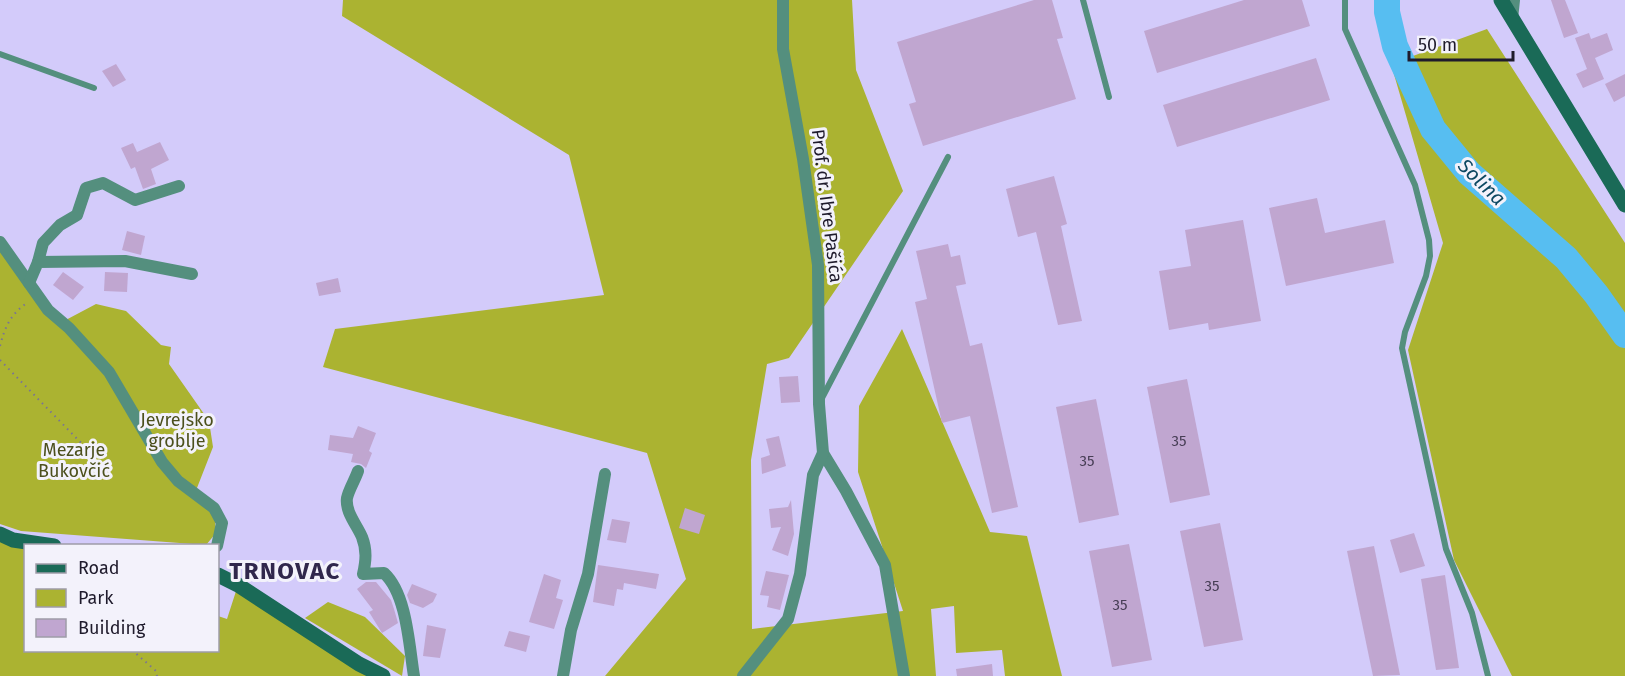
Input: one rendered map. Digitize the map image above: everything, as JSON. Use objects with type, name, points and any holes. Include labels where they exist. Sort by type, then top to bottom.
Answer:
[{"type":"street","name":"Prof. dr. Ibre Pašića","points":[[783,0],[783,49],[803,159],[818,265],[819,404],[823,453],[885,565],[904,676]]},
{"type":"street","points":[[1501,0],[1625,205]]},
{"type":"street","points":[[1512,19],[1514,0]]},
{"type":"street","points":[[29,283],[38,262],[42,243],[60,225],[77,215],[86,188],[103,183],[135,200],[179,186]]},
{"type":"street","points":[[0,242],[48,310],[69,328],[109,372],[162,462],[178,481],[214,508],[222,523],[217,544]]},
{"type":"street","points":[[38,262],[125,261],[192,274]]},
{"type":"street","name":"Prof. dr. Ibre Pašića","points":[[743,676],[789,619],[800,574],[813,475],[823,453]]},
{"type":"street","points":[[358,471],[347,500],[352,522],[362,536],[365,549],[366,561],[363,574],[384,573],[392,581],[404,610],[414,676]]},
{"type":"street","points":[[563,676],[571,630],[588,574],[605,474]]},
{"type":"street","points":[[0,534],[13,540],[40,544]]},
{"type":"street","points":[[219,576],[238,585],[358,664],[383,676]]},
{"type":"lane","points":[[1083,0],[1109,97]]},
{"type":"lane","points":[[1345,0],[1345,29],[1416,185],[1426,227],[1430,256],[1426,276],[1407,325],[1402,348],[1446,549],[1472,613],[1488,676]]},
{"type":"lane","points":[[0,54],[94,88]]},
{"type":"lane","points":[[819,404],[948,157]]},
{"type":"path","points":[[0,346],[5,328],[15,311],[38,295]]},
{"type":"path","points":[[0,360],[89,451]]},
{"type":"path","points":[[133,652],[156,671],[156,676]]},
{"type":"green space","points":[[343,0],[852,0],[856,70],[903,191],[789,358],[767,364],[751,460],[752,629],[903,611],[858,472],[859,406],[902,329],[990,532],[1027,536],[1062,676],[1005,676],[1002,650],[956,653],[954,606],[931,609],[936,676],[605,676],[686,579],[647,453],[323,367],[335,329],[604,295],[569,155],[342,16]]},
{"type":"green space","points":[[1487,29],[1625,243],[1625,676],[1512,676],[1454,560],[1408,350],[1443,243],[1391,64]]},
{"type":"green space","name":"Mezarje Bukovčić","points":[[0,242],[62,322],[96,304],[126,311],[161,345],[171,347],[169,364],[209,421],[213,447],[195,493],[214,508],[216,533],[207,544],[193,544],[21,531],[0,524]]},
{"type":"green space","points":[[0,534],[24,545],[24,652],[219,652],[219,616],[227,619],[238,585],[383,676],[0,676]]},
{"type":"green space","points":[[328,602],[365,617],[405,656],[402,676],[305,618]]},
{"type":"building","points":[[1034,0],[1052,0],[1063,38],[1057,39],[1076,99],[923,146],[909,104],[916,102],[897,42]]},
{"type":"building","points":[[1244,0],[1302,0],[1310,26],[1157,73],[1144,31]]},
{"type":"building","points":[[1551,0],[1565,0],[1578,33],[1564,38]]},
{"type":"building","points":[[1589,33],[1591,39],[1607,33],[1613,50],[1595,58],[1604,79],[1583,88],[1576,74],[1587,69],[1575,38]]},
{"type":"building","points":[[1316,58],[1330,100],[1177,147],[1163,105]]},
{"type":"building","points":[[116,64],[126,80],[113,87],[102,71]]},
{"type":"building","points":[[1625,74],[1625,96],[1614,102],[1605,84]]},
{"type":"building","points":[[160,142],[169,160],[151,169],[156,184],[143,189],[135,167],[131,169],[121,148],[133,143],[137,152]]},
{"type":"building","points":[[1054,176],[1067,224],[1061,226],[1082,321],[1058,325],[1036,232],[1018,237],[1006,189]]},
{"type":"building","points":[[1317,198],[1325,233],[1385,220],[1394,263],[1286,286],[1269,208]]},
{"type":"building","points":[[1243,220],[1261,321],[1209,330],[1208,323],[1169,330],[1159,271],[1191,266],[1185,230]]},
{"type":"building","points":[[127,231],[145,236],[141,255],[122,250]]},
{"type":"building","points":[[948,244],[951,257],[960,255],[966,284],[956,286],[970,346],[982,343],[1018,507],[992,513],[970,416],[942,423],[915,302],[927,299],[916,251]]},
{"type":"building","points":[[63,272],[84,287],[73,300],[53,285]]},
{"type":"building","points":[[105,272],[128,273],[127,292],[104,291]]},
{"type":"building","points":[[338,278],[341,292],[319,296],[316,283]]},
{"type":"building","points":[[798,376],[800,402],[781,403],[779,377]]},
{"type":"building","points":[[1187,379],[1210,495],[1170,503],[1147,387]]},
{"type":"building","points":[[1096,399],[1119,515],[1079,523],[1056,407]]},
{"type":"building","points":[[358,426],[376,433],[366,468],[361,464],[351,462],[353,454],[328,450],[330,435],[353,438]]},
{"type":"building","points":[[779,436],[786,466],[762,474],[761,458],[770,455],[766,439]]},
{"type":"building","points":[[791,500],[794,534],[788,556],[772,550],[781,527],[771,528],[769,509],[788,507]]},
{"type":"building","points":[[685,508],[705,515],[699,534],[679,528]]},
{"type":"building","points":[[612,519],[630,522],[626,543],[607,540]]},
{"type":"building","points":[[1220,523],[1243,640],[1204,647],[1180,531]]},
{"type":"building","points":[[1414,533],[1425,566],[1400,573],[1390,540]]},
{"type":"building","points":[[1129,544],[1152,660],[1112,667],[1089,551]]},
{"type":"building","points":[[1374,546],[1400,675],[1373,676],[1347,551]]},
{"type":"building","points":[[598,565],[659,574],[656,589],[624,583],[623,590],[617,589],[614,606],[593,602]]},
{"type":"building","points":[[766,571],[789,575],[780,610],[767,607],[769,596],[760,595]]},
{"type":"building","points":[[544,574],[561,580],[556,598],[563,600],[554,629],[529,622]]},
{"type":"building","points":[[1445,575],[1459,668],[1436,670],[1421,579]]},
{"type":"building","points":[[366,582],[376,582],[391,600],[394,609],[398,623],[382,633],[369,612],[373,610],[357,589]]},
{"type":"building","points":[[412,584],[437,594],[433,602],[423,608],[410,603],[407,595]]},
{"type":"building","points":[[427,625],[446,629],[440,658],[423,656]]},
{"type":"building","points":[[509,631],[530,636],[526,652],[504,646]]},
{"type":"building","points":[[992,664],[993,676],[957,676],[956,669]]},
{"type":"waterway","name":"Solina","points":[[1387,0],[1387,12],[1395,46],[1433,129],[1469,173],[1566,258],[1596,294],[1625,335]]},
{"type":"district","name":"TRNOVAC","points":[[285,571]]},
{"type":"park label","name":"Jevrejsko groblje","points":[[177,430]]}]
